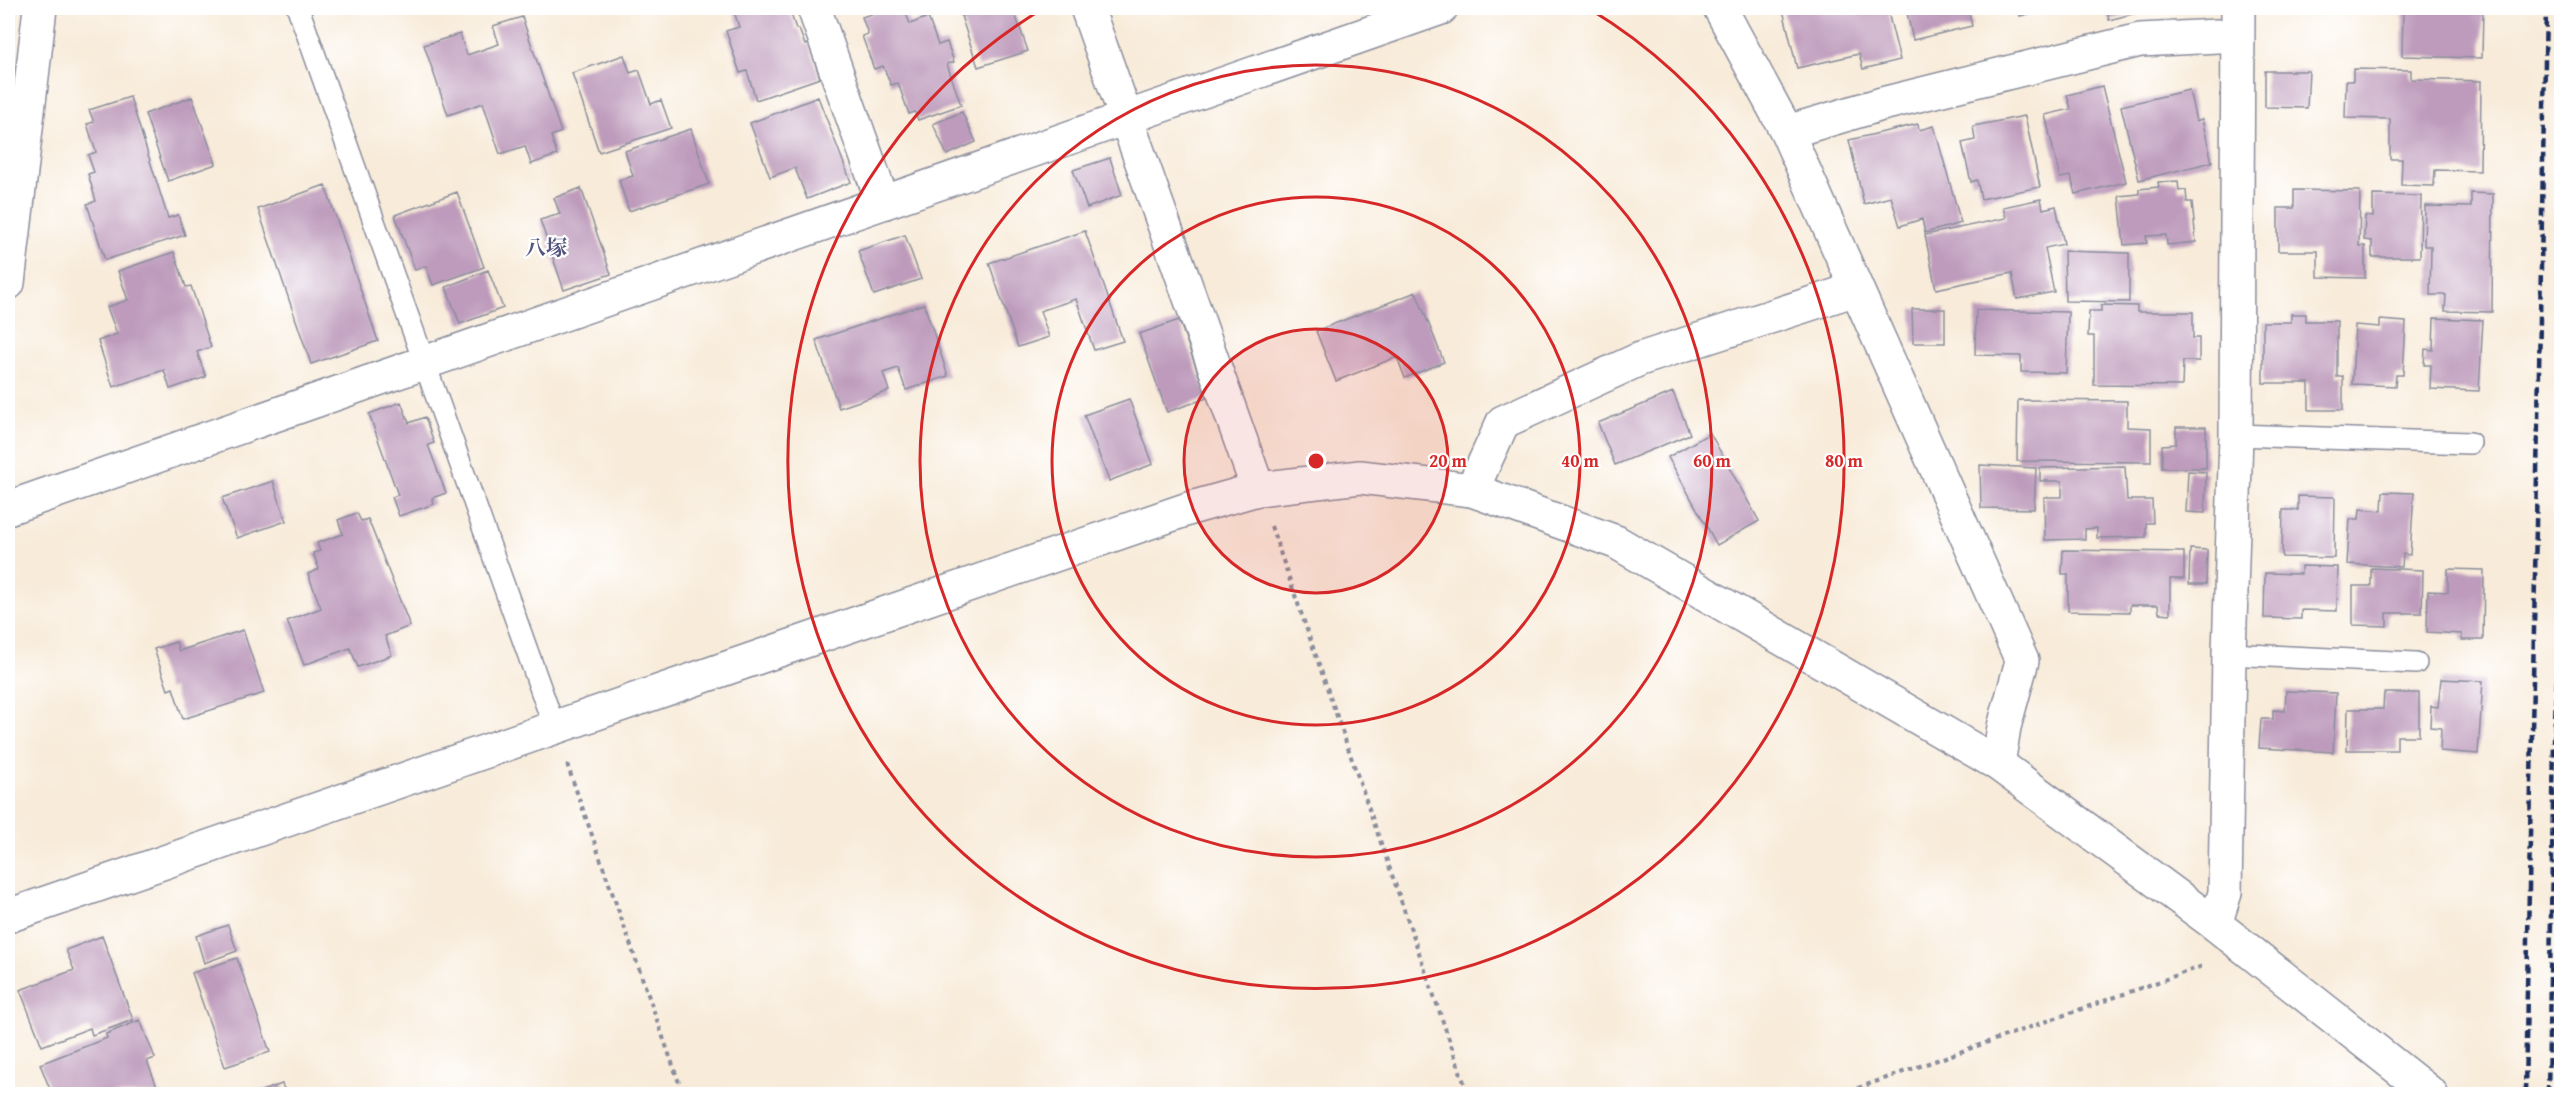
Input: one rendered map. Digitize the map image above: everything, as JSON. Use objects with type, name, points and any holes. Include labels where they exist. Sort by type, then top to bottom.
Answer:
[{"type":"street","points":[[8,284],[40,8]]},
{"type":"street","points":[[814,8],[883,203]]},
{"type":"street","points":[[1087,8],[1258,489]]},
{"type":"street","points":[[8,508],[1441,8]]},
{"type":"street","points":[[1720,8],[1787,132],[2022,661],[2004,728],[1998,764]]},
{"type":"street","points":[[1787,132],[1882,104],[2140,40],[2238,21],[2236,435],[2225,893],[2215,924]]},
{"type":"street","points":[[1472,490],[1503,422],[1640,359],[1856,289]]},
{"type":"street","points":[[8,916],[1180,512],[1258,489],[1360,477],[1472,490],[1616,542],[1998,764],[2215,924],[2431,1095]]},
{"type":"lane","points":[[298,8],[555,729]]},
{"type":"lane","points":[[2236,435],[2470,443]]},
{"type":"lane","points":[[2229,654],[2416,663]]},
{"type":"path","points":[[1258,489],[1468,1095]]},
{"type":"path","points":[[555,729],[683,1095]]},
{"type":"path","points":[[1841,1095],[2249,950]]},
{"type":"building","points":[[733,8],[789,8],[796,29],[799,29],[805,45],[809,44],[820,78],[756,100],[747,71],[740,73],[726,31],[739,27]]},
{"type":"building","points":[[889,8],[904,8],[910,24],[928,17],[938,45],[947,42],[954,62],[947,64],[961,105],[918,120],[915,112],[909,114],[898,83],[891,85],[883,66],[874,69],[862,36],[868,34],[862,17]]},
{"type":"building","points":[[987,8],[1013,8],[1028,51],[978,67],[961,16]]},
{"type":"building","points":[[1887,8],[1900,60],[1863,69],[1859,54],[1797,68],[1783,10]]},
{"type":"building","points":[[1906,8],[1968,8],[1972,26],[1913,40]]},
{"type":"building","points":[[2018,8],[2053,8],[2020,16]]},
{"type":"building","points":[[2097,8],[2155,8],[2109,20],[2107,12],[2099,14]]},
{"type":"building","points":[[2403,8],[2483,8],[2482,58],[2402,56]]},
{"type":"building","points":[[522,17],[561,132],[551,136],[557,155],[531,164],[525,146],[500,154],[483,103],[448,115],[424,45],[460,34],[467,55],[499,44],[493,26]]},
{"type":"building","points":[[624,55],[630,73],[639,70],[651,104],[661,100],[671,128],[599,152],[572,73]]},
{"type":"building","points":[[2353,69],[2411,70],[2411,79],[2481,81],[2480,171],[2435,170],[2434,186],[2401,185],[2402,159],[2390,159],[2390,119],[2345,118],[2346,81],[2353,81]]},
{"type":"building","points":[[2265,71],[2309,71],[2307,108],[2265,107]]},
{"type":"building","points":[[2102,86],[2126,182],[2075,194],[2071,176],[2060,178],[2045,115],[2071,109],[2067,95]]},
{"type":"building","points":[[2189,90],[2196,121],[2202,119],[2212,162],[2139,180],[2121,106]]},
{"type":"building","points":[[130,97],[168,218],[178,215],[185,235],[105,260],[87,204],[96,201],[88,174],[94,172],[88,155],[96,152],[87,124],[94,122],[89,110]]},
{"type":"building","points":[[192,97],[216,164],[168,181],[145,114]]},
{"type":"building","points":[[818,97],[851,182],[807,199],[795,168],[770,177],[750,123]]},
{"type":"building","points":[[962,112],[976,142],[947,155],[933,124]]},
{"type":"building","points":[[2025,116],[2040,187],[1981,199],[1977,180],[1971,182],[1962,143],[1975,140],[1973,126]]},
{"type":"building","points":[[1918,124],[1919,130],[1934,126],[1961,223],[1925,233],[1922,219],[1900,226],[1891,197],[1864,204],[1849,140]]},
{"type":"building","points":[[691,129],[709,184],[629,211],[619,180],[633,176],[625,151]]},
{"type":"building","points":[[1110,158],[1122,195],[1087,208],[1073,170]]},
{"type":"building","points":[[2178,181],[2179,191],[2186,190],[2187,202],[2192,202],[2196,242],[2167,245],[2166,235],[2146,236],[2147,243],[2124,245],[2119,196],[2139,194],[2139,189],[2159,187],[2158,182]]},
{"type":"building","points":[[325,185],[378,341],[311,364],[258,209]]},
{"type":"building","points":[[581,188],[611,274],[564,290],[540,220],[560,214],[554,198]]},
{"type":"building","points":[[2294,190],[2360,191],[2359,246],[2365,246],[2365,278],[2318,277],[2318,251],[2278,251],[2278,208],[2294,208]]},
{"type":"building","points":[[457,192],[484,267],[433,285],[426,266],[415,270],[395,215]]},
{"type":"building","points":[[2471,193],[2493,194],[2492,312],[2445,311],[2446,295],[2430,295],[2431,246],[2424,246],[2425,206],[2471,207]]},
{"type":"building","points":[[2373,195],[2421,196],[2420,257],[2372,257],[2372,241],[2364,240],[2365,216],[2373,217]]},
{"type":"building","points":[[2041,199],[2043,209],[2056,206],[2064,244],[2045,248],[2054,292],[2017,299],[2012,273],[1936,289],[1925,235],[2006,218],[2003,207]]},
{"type":"building","points":[[1085,231],[1123,341],[1094,350],[1076,299],[1040,311],[1049,337],[1018,347],[989,263]]},
{"type":"building","points":[[905,235],[921,279],[874,295],[858,251]]},
{"type":"building","points":[[2064,251],[2129,253],[2129,302],[2065,301]]},
{"type":"building","points":[[174,252],[186,287],[191,286],[211,347],[197,352],[206,377],[170,389],[164,370],[113,387],[98,341],[117,334],[107,307],[128,300],[118,271]]},
{"type":"building","points":[[488,270],[503,308],[460,324],[446,287]]},
{"type":"building","points":[[1416,292],[1444,362],[1405,378],[1397,357],[1336,381],[1316,331]]},
{"type":"building","points":[[924,304],[948,376],[906,390],[898,368],[883,373],[889,391],[839,408],[816,340]]},
{"type":"building","points":[[2101,305],[2137,306],[2137,312],[2193,312],[2193,338],[2199,338],[2199,361],[2183,361],[2182,386],[2094,385],[2094,336],[2088,336],[2089,311],[2101,311]]},
{"type":"building","points":[[1912,309],[1945,309],[1945,343],[1913,343]]},
{"type":"building","points":[[1976,310],[2068,312],[2066,373],[2021,372],[2021,356],[1975,355]]},
{"type":"building","points":[[2291,314],[2306,314],[2306,321],[2337,321],[2337,377],[2343,376],[2343,410],[2309,410],[2309,383],[2263,383],[2263,322],[2291,322]]},
{"type":"building","points":[[2434,318],[2483,320],[2479,391],[2430,389],[2431,365],[2424,365],[2425,349],[2433,350]]},
{"type":"building","points":[[1179,320],[1207,398],[1167,412],[1139,334]]},
{"type":"building","points":[[2380,320],[2406,322],[2403,375],[2396,375],[2395,386],[2352,384],[2355,325],[2380,327]]},
{"type":"building","points":[[1673,392],[1690,434],[1615,465],[1598,423]]},
{"type":"building","points":[[1129,399],[1153,464],[1109,481],[1084,415]]},
{"type":"building","points":[[2018,400],[2127,401],[2127,427],[2151,428],[2151,462],[2017,461]]},
{"type":"building","points":[[401,402],[409,423],[425,417],[434,443],[428,445],[446,493],[432,498],[434,504],[399,516],[392,497],[398,495],[369,414]]},
{"type":"building","points":[[2176,427],[2206,427],[2206,468],[2162,468],[2162,445],[2176,444]]},
{"type":"building","points":[[1710,433],[1759,521],[1717,545],[1668,457]]},
{"type":"building","points":[[1980,465],[2036,468],[2034,509],[1981,508]]},
{"type":"building","points":[[2125,466],[2127,500],[2152,500],[2153,523],[2146,523],[2146,537],[2097,538],[2097,528],[2085,529],[2085,539],[2045,540],[2044,497],[2062,497],[2062,481],[2040,481],[2040,468]]},
{"type":"building","points":[[2188,471],[2206,472],[2205,513],[2186,512]]},
{"type":"building","points":[[273,481],[286,521],[237,538],[222,498]]},
{"type":"building","points":[[2383,492],[2414,493],[2410,555],[2403,554],[2402,567],[2347,564],[2350,519],[2359,519],[2360,509],[2382,511]]},
{"type":"building","points":[[2298,496],[2335,497],[2334,558],[2282,557],[2283,510],[2298,510]]},
{"type":"building","points":[[357,513],[361,521],[368,519],[410,626],[385,636],[392,655],[358,667],[350,648],[304,665],[287,621],[321,608],[308,574],[319,569],[313,553],[320,551],[317,543],[343,534],[338,520]]},
{"type":"building","points":[[2190,549],[2207,550],[2206,584],[2189,584]]},
{"type":"building","points":[[2063,550],[2184,552],[2184,579],[2170,579],[2170,614],[2159,613],[2158,605],[2130,605],[2130,612],[2068,611],[2068,574],[2062,574]]},
{"type":"building","points":[[2301,566],[2338,567],[2337,611],[2301,610],[2301,619],[2264,618],[2265,573],[2301,574]]},
{"type":"building","points":[[2371,568],[2423,570],[2422,613],[2387,613],[2387,626],[2353,625],[2353,586],[2371,586]]},
{"type":"building","points":[[2448,569],[2484,570],[2483,640],[2462,640],[2462,634],[2427,632],[2428,591],[2448,592]]},
{"type":"building","points":[[243,630],[264,693],[183,719],[173,688],[168,690],[154,649],[176,642],[179,651]]},
{"type":"building","points":[[2441,679],[2483,681],[2478,754],[2440,751],[2441,728],[2430,727],[2431,706],[2438,707]]},
{"type":"building","points":[[2286,691],[2336,693],[2333,752],[2259,748],[2261,719],[2273,719],[2273,710],[2285,711]]},
{"type":"building","points":[[2384,693],[2419,693],[2419,736],[2397,736],[2397,750],[2347,750],[2348,709],[2383,709]]},
{"type":"building","points":[[228,925],[237,951],[204,963],[196,936]]},
{"type":"building","points":[[102,936],[133,1020],[92,1035],[90,1028],[42,1046],[20,990],[74,970],[66,950]]},
{"type":"building","points":[[237,958],[270,1052],[225,1067],[192,973]]},
{"type":"building","points":[[140,1020],[155,1058],[147,1061],[160,1094],[59,1094],[57,1089],[51,1092],[40,1064],[107,1038],[106,1034]]},
{"type":"building","points":[[282,1084],[286,1094],[253,1094]]},
{"type":"railway","points":[[2525,1094],[2546,8]]},
{"type":"railway","points":[[2548,1094],[2554,742],[2562,574]]},
{"type":"district","name":"八塚","points":[[546,248]]}]
